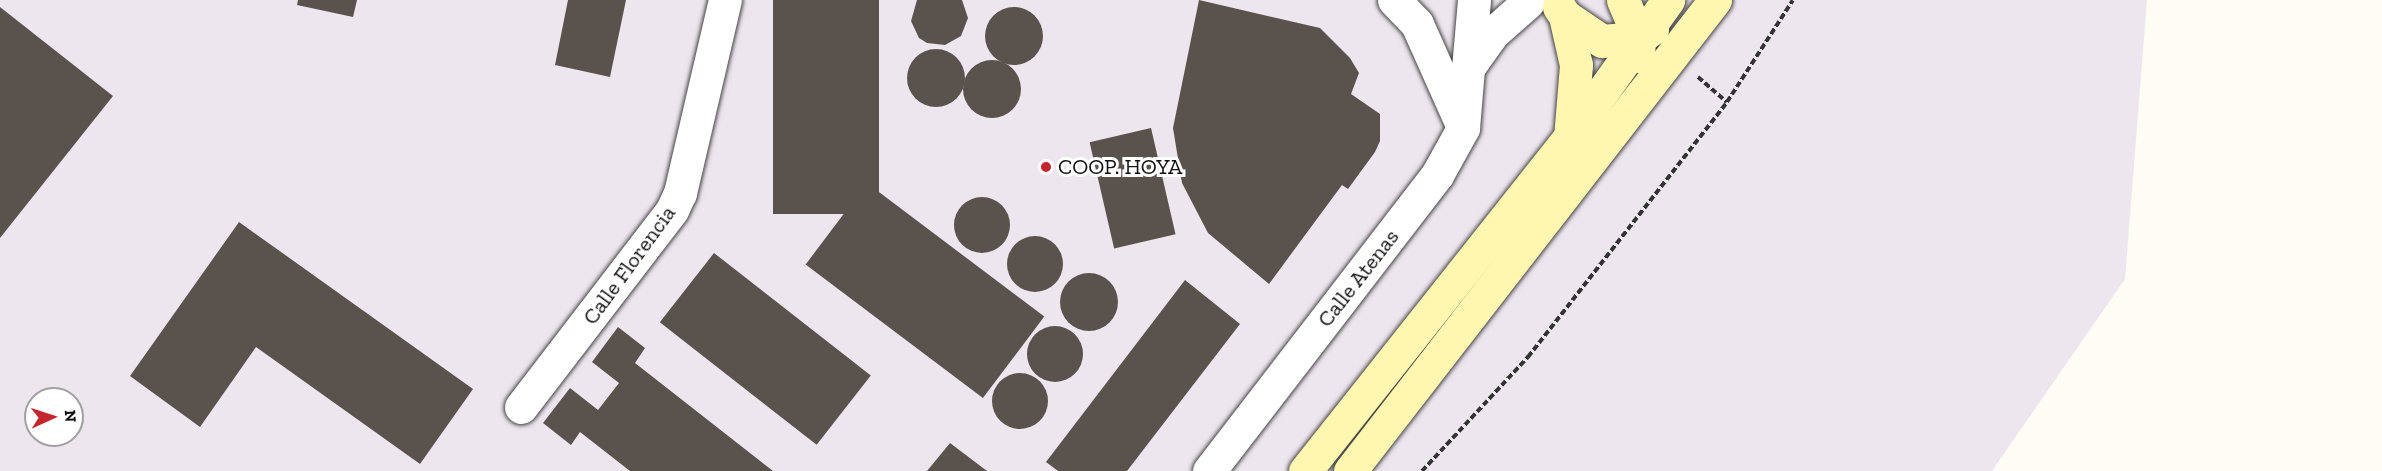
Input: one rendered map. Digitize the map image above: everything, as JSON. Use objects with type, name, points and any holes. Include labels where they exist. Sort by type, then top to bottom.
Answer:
[{"type":"main road","points":[[1328,471],[1637,74],[1639,38],[1623,0]]},
{"type":"main road","points":[[1305,471],[1569,138],[1668,0]]},
{"type":"main road","points":[[1538,4],[1602,41],[1639,38],[1689,0]]},
{"type":"main road","points":[[1350,471],[1715,0]]},
{"type":"main road","points":[[1538,4],[1576,65],[1569,138]]},
{"type":"street","name":"Calle Florencia","points":[[521,407],[672,210],[680,193],[725,0]]},
{"type":"street","points":[[1394,0],[1417,24],[1432,51],[1463,128]]},
{"type":"street","name":"Calle Atenas","points":[[1209,471],[1437,175],[1463,128],[1474,0]]},
{"type":"street","points":[[1468,68],[1493,33],[1538,4]]},
{"type":"path","points":[[1422,471],[1528,357],[1727,102],[1793,0]]},
{"type":"shaded area","points":[[0,0],[2147,0],[2125,279],[1992,471],[0,471]]},
{"type":"building","points":[[298,0],[357,0],[353,17],[297,5]]},
{"type":"building","points":[[568,0],[626,0],[610,77],[555,65]]},
{"type":"building","points":[[773,0],[879,0],[879,214],[773,214]]},
{"type":"building","points":[[917,0],[962,0],[968,18],[961,36],[945,45],[927,43],[919,38],[911,21]]},
{"type":"building","points":[[1199,0],[1320,28],[1350,58],[1359,73],[1351,94],[1380,114],[1380,141],[1375,152],[1348,189],[1342,185],[1269,284],[1208,233],[1182,183],[1173,128]]},
{"type":"building","points":[[0,7],[113,96],[0,238]]},
{"type":"building","points":[[1014,7],[1030,12],[1038,20],[1043,36],[1038,52],[1030,60],[1014,65],[998,60],[990,52],[985,36],[990,20],[998,12]]},
{"type":"building","points":[[936,49],[952,54],[960,62],[965,78],[960,94],[952,102],[936,107],[920,102],[912,94],[907,78],[912,62],[920,54]]},
{"type":"building","points":[[992,60],[1008,65],[1016,73],[1021,89],[1016,105],[1008,113],[992,118],[976,113],[968,105],[963,89],[968,73],[976,65]]},
{"type":"building","points":[[1151,128],[1176,234],[1114,248],[1090,142]]},
{"type":"building","points":[[867,183],[1044,317],[983,398],[806,264]]},
{"type":"building","points":[[976,197],[988,197],[998,201],[1006,209],[1010,225],[1006,241],[998,249],[988,253],[976,253],[966,249],[958,241],[954,231],[954,219],[958,209],[966,201]]},
{"type":"building","points":[[239,222],[473,389],[420,464],[256,347],[200,427],[130,376]]},
{"type":"building","points":[[1029,236],[1041,236],[1051,240],[1059,248],[1063,264],[1059,280],[1051,288],[1041,292],[1029,292],[1019,288],[1011,280],[1007,270],[1007,258],[1011,248],[1019,240]]},
{"type":"building","points":[[714,253],[871,376],[817,445],[660,322]]},
{"type":"building","points":[[1089,273],[1105,278],[1113,286],[1118,302],[1113,318],[1105,326],[1089,331],[1073,326],[1065,318],[1060,302],[1065,286],[1073,278]]},
{"type":"building","points":[[1185,280],[1240,324],[1127,471],[1058,471],[1046,462]]},
{"type":"building","points":[[1049,326],[1061,326],[1071,330],[1079,338],[1083,354],[1079,370],[1071,378],[1061,382],[1049,382],[1039,378],[1031,370],[1027,360],[1027,348],[1031,338],[1039,330]]},
{"type":"building","points":[[618,327],[645,348],[635,363],[773,471],[630,471],[580,432],[571,445],[543,423],[570,388],[598,410],[619,383],[592,362]]},
{"type":"building","points":[[1014,373],[1026,373],[1036,377],[1044,385],[1048,401],[1044,417],[1036,425],[1026,429],[1014,429],[1004,425],[996,417],[992,407],[992,395],[996,385],[1004,377]]},
{"type":"building","points":[[950,443],[987,471],[927,471]]},
{"type":"place","name":"COOP. HOYA","points":[[1046,167]]}]
